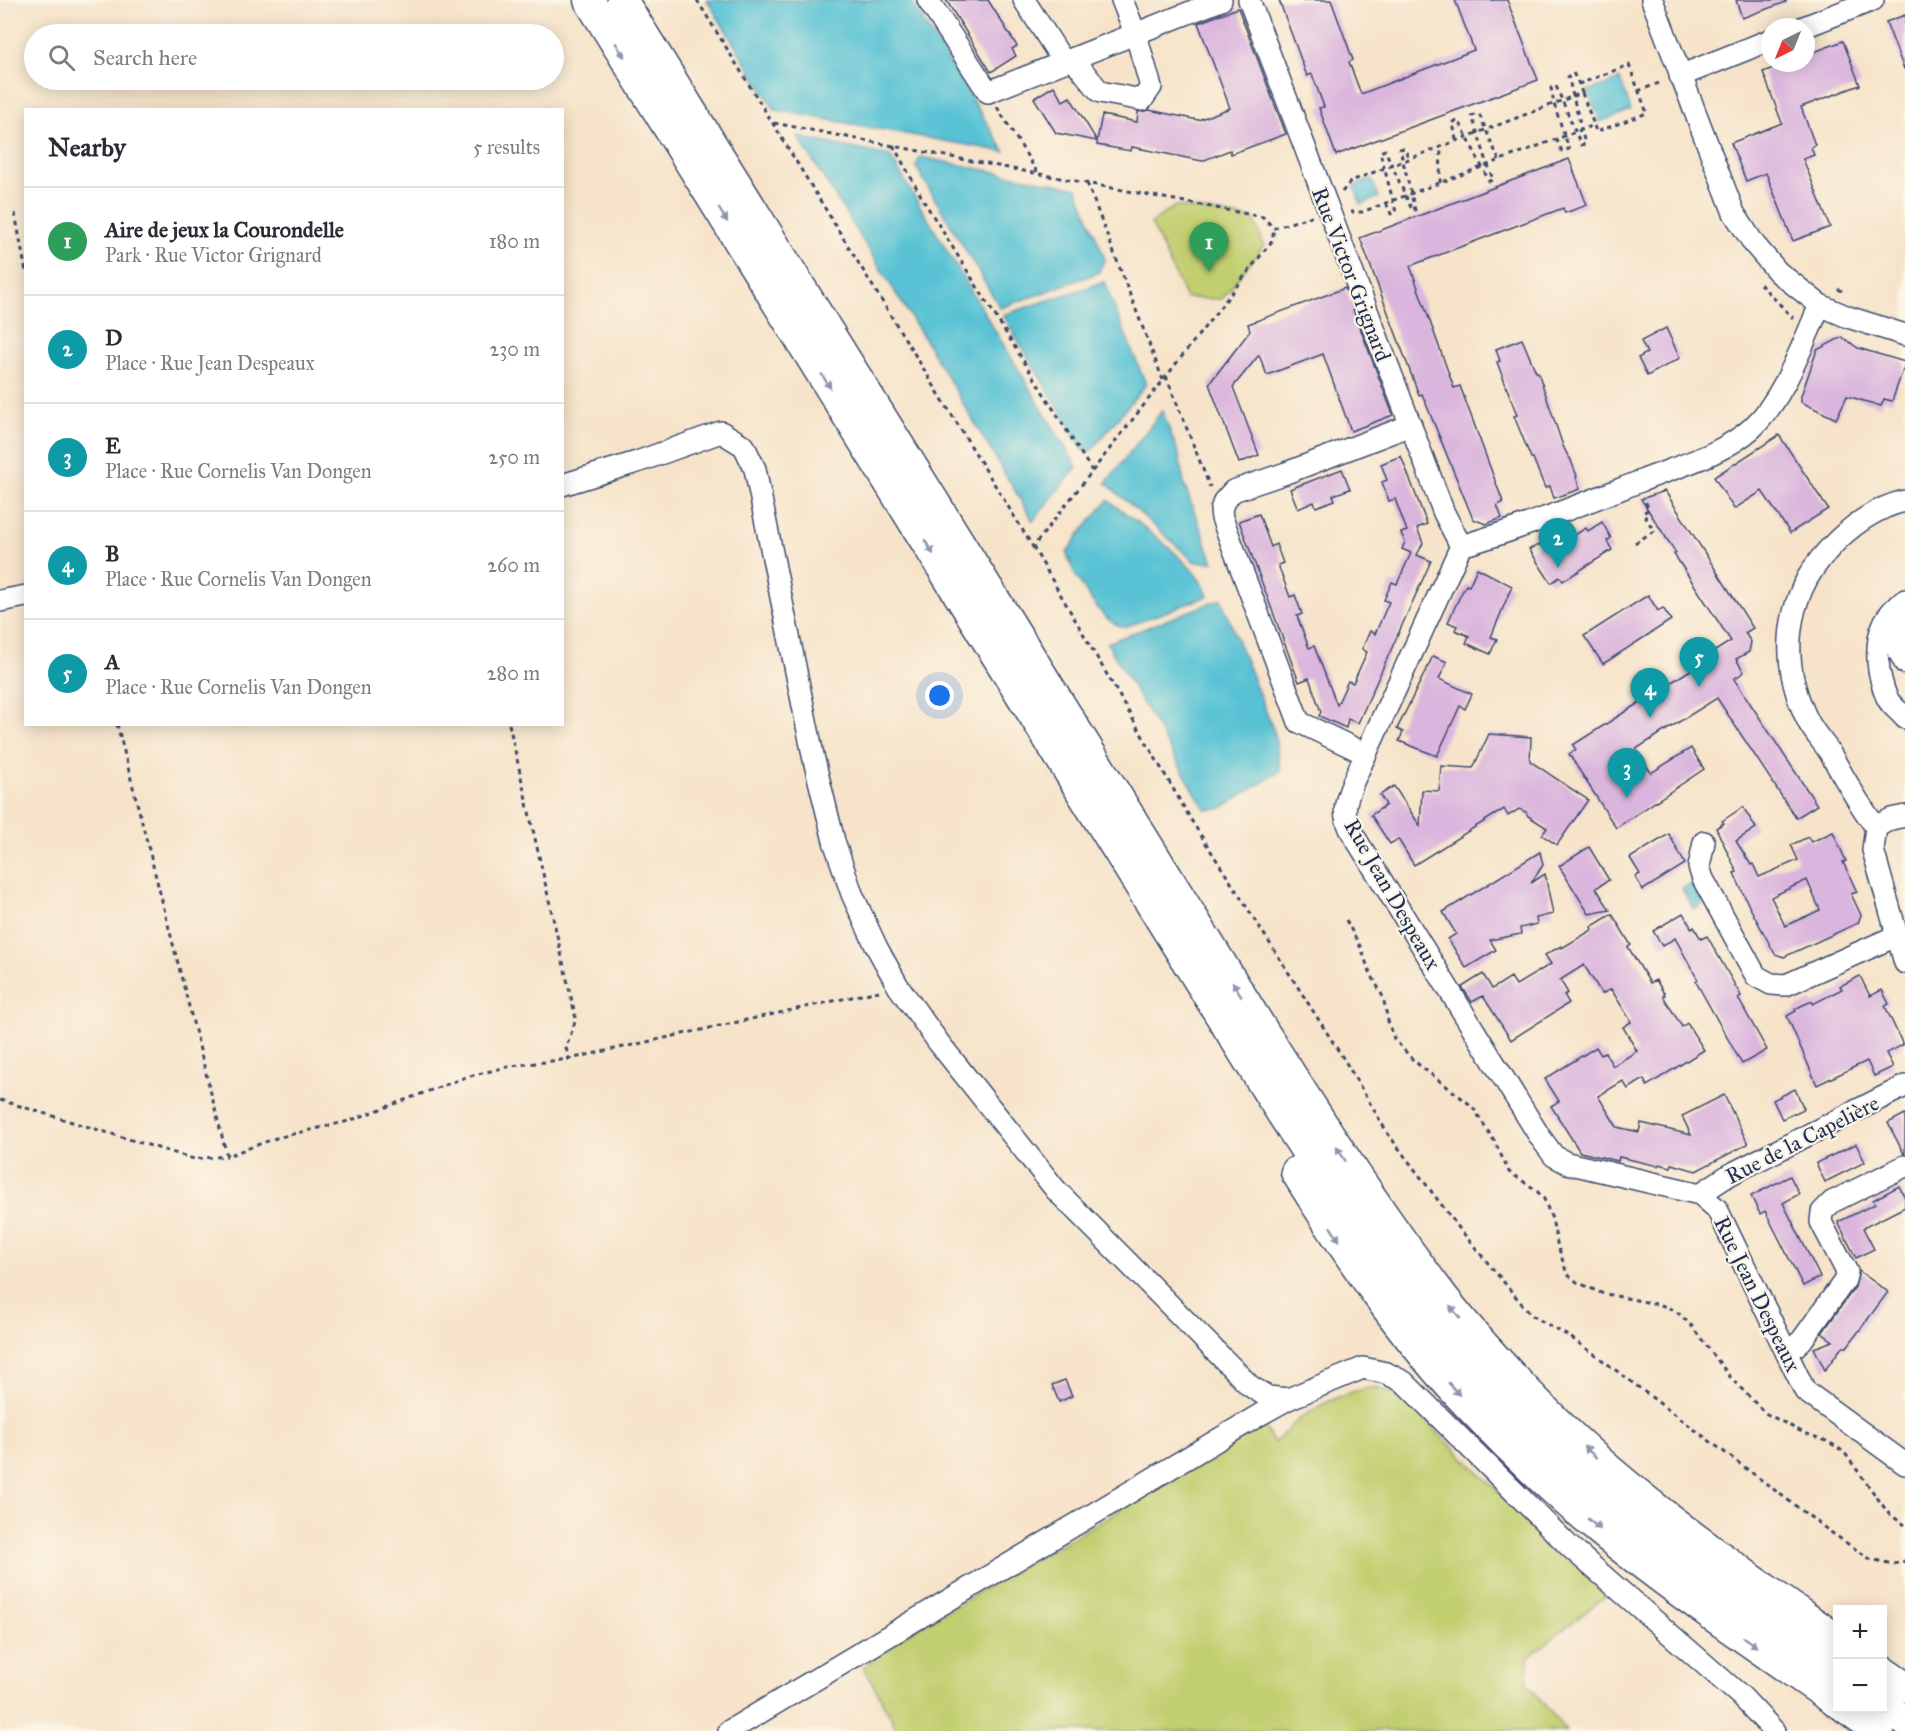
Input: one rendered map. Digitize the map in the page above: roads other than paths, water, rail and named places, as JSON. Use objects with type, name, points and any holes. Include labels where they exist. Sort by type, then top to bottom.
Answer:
[{"type":"highway","points":[[589,0],[1326,1182],[1390,1273],[1456,1357],[1510,1415],[1610,1507],[1666,1552],[1833,1670]]},
{"type":"highway","points":[[622,0],[1259,1025],[1355,1176],[1438,1290],[1484,1345],[1537,1402],[1634,1491],[1706,1546],[1833,1636]]},
{"type":"highway","points":[[1155,908],[1183,978],[1296,1172],[1367,1281],[1440,1373],[1503,1440],[1592,1524],[1755,1646],[1833,1699]]},
{"type":"highway","points":[[1634,1491],[1833,1619]]},
{"type":"highway","points":[[1887,1656],[1905,1669]]},
{"type":"highway","points":[[1887,1674],[1905,1687]]},
{"type":"highway","points":[[1887,1708],[1905,1720]]},
{"type":"highway","points":[[1853,1713],[1879,1731]]},
{"type":"street","points":[[928,0],[988,92],[1136,35],[1216,1]]},
{"type":"street","points":[[1024,0],[1068,60],[1100,92],[1142,100],[1151,87],[1136,35],[1122,0]]},
{"type":"street","name":"Rue Victor Grignard","points":[[1248,0],[1444,513],[1461,546]]},
{"type":"street","points":[[1652,0],[1734,213],[1754,244],[1778,272],[1820,305],[1848,317],[1905,335]]},
{"type":"street","points":[[1815,23],[1873,0]]},
{"type":"street","points":[[1680,76],[1761,44]]},
{"type":"street","points":[[1461,546],[1497,536],[1726,447],[1752,428],[1777,397],[1820,305]]},
{"type":"street","points":[[1366,754],[1299,722],[1222,518],[1221,510],[1224,501],[1233,491],[1411,425]]},
{"type":"street","points":[[564,484],[637,462],[721,432],[744,446],[755,469],[814,760],[834,841],[852,894],[898,986],[939,1043],[1056,1190],[1250,1386],[1268,1397],[1288,1399]]},
{"type":"street","points":[[1905,501],[1882,510],[1846,530],[1815,563],[1802,586],[1792,619],[1789,656],[1797,696],[1810,725],[1876,827],[1873,850],[1905,963]]},
{"type":"street","name":"Rue Jean Despeaux","points":[[1461,546],[1344,806],[1346,823],[1540,1137],[1554,1156],[1567,1163],[1700,1194],[1717,1209],[1805,1391],[1905,1464]]},
{"type":"street","points":[[0,601],[24,596]]},
{"type":"street","points":[[1905,600],[1890,612],[1880,631],[1876,652],[1882,684],[1889,701],[1905,718]]},
{"type":"street","points":[[1905,619],[1902,622],[1898,651],[1905,663]]},
{"type":"street","points":[[1876,827],[1891,819],[1905,816]]},
{"type":"street","points":[[1704,842],[1699,867],[1703,879],[1756,976],[1771,984],[1786,985],[1896,936]]},
{"type":"street","name":"Rue de la Capelière","points":[[1700,1194],[1729,1175],[1905,1086]]},
{"type":"street","points":[[1787,1354],[1802,1340],[1845,1280],[1847,1272],[1821,1222],[1822,1212],[1832,1202],[1905,1166]]},
{"type":"street","points":[[729,1731],[1288,1399],[1363,1368],[1386,1373],[1404,1382],[1570,1547],[1741,1696],[1773,1731]]},
{"type":"water","points":[[707,0],[910,0],[1005,152],[775,110]]},
{"type":"water","points":[[1620,79],[1631,110],[1600,122],[1588,91]]},
{"type":"water","points":[[798,137],[890,156],[1077,467],[1033,521],[924,338]]},
{"type":"water","points":[[920,157],[1077,188],[1105,259],[1098,273],[1000,308],[916,167]]},
{"type":"water","points":[[1372,179],[1379,197],[1361,204],[1354,186]]},
{"type":"water","points":[[1104,282],[1146,384],[1091,451],[1084,451],[1003,315]]},
{"type":"water","points":[[1162,411],[1179,455],[1184,484],[1213,562],[1195,562],[1106,483]]},
{"type":"water","points":[[1108,500],[1179,557],[1202,583],[1208,596],[1125,627],[1115,624],[1106,617],[1079,580],[1067,553]]},
{"type":"water","points":[[1221,599],[1275,734],[1280,771],[1220,809],[1205,809],[1107,643]]},
{"type":"water","points":[[1692,883],[1703,903],[1697,908],[1693,908],[1682,889]]},
{"type":"place","name":"Aire de jeux la Courondelle","points":[[1209,272]]},
{"type":"place","name":"D","points":[[1558,568]]},
{"type":"place","name":"A","points":[[1699,687]]},
{"type":"place","name":"B","points":[[1650,718]]},
{"type":"place","name":"E","points":[[1627,798]]}]
